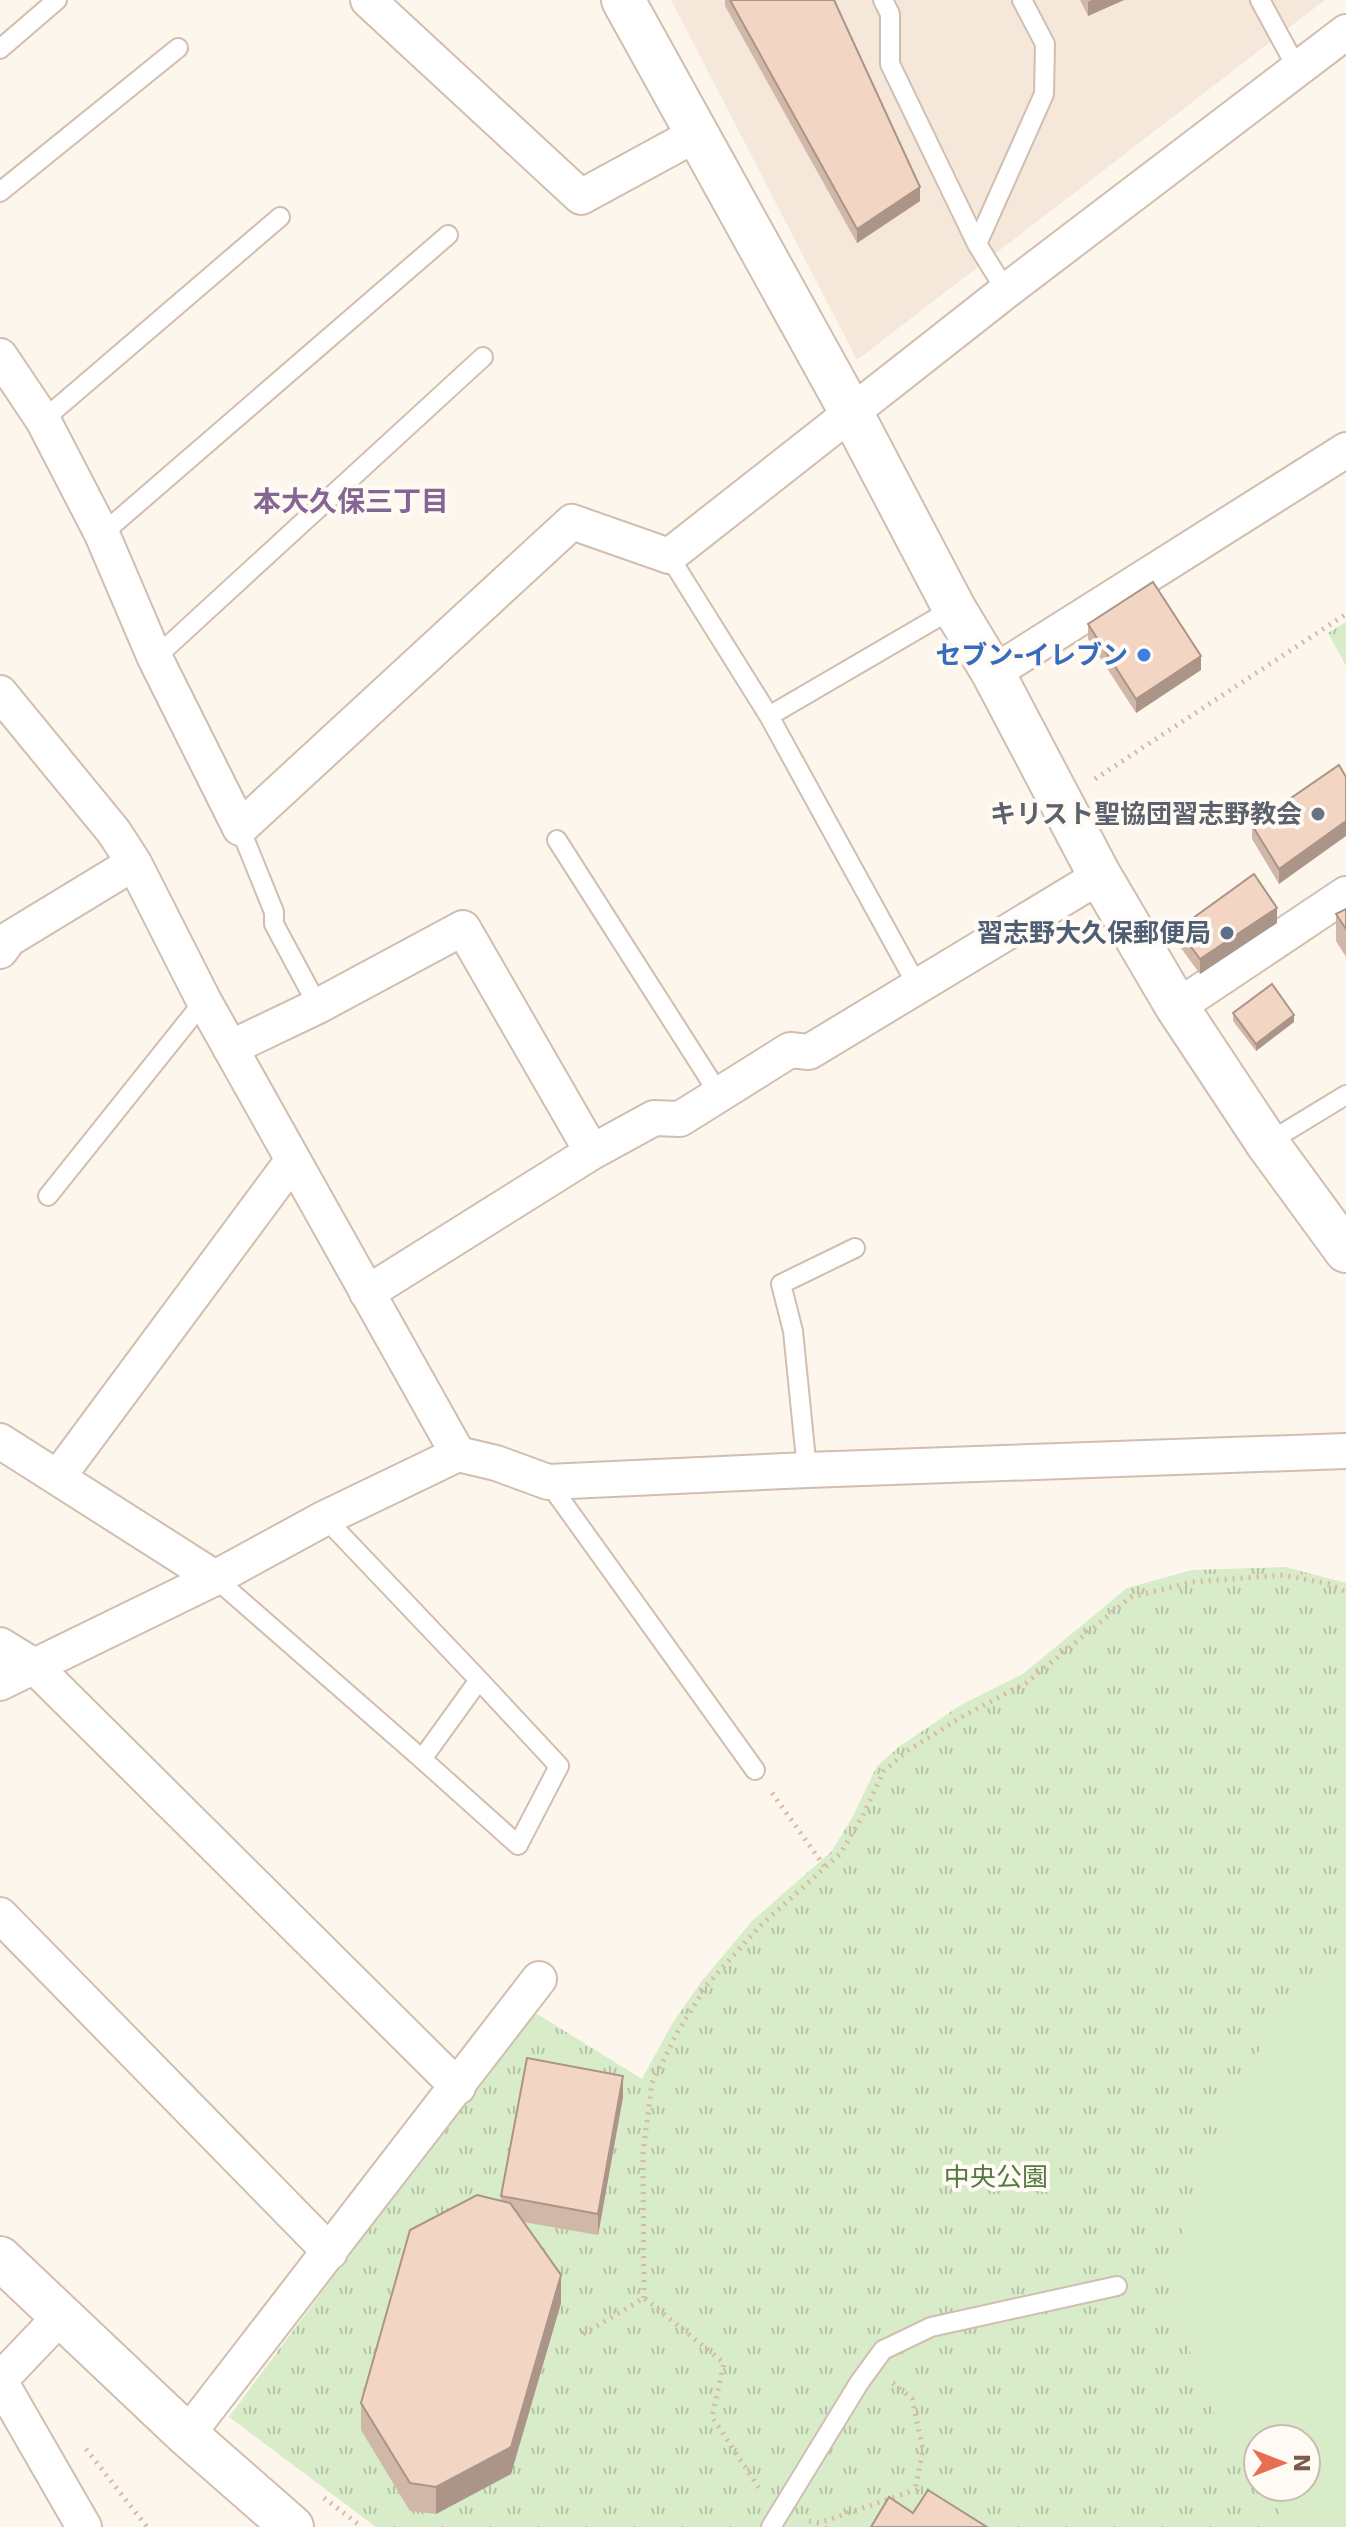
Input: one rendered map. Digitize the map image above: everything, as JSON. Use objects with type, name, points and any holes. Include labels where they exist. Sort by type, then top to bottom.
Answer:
[{"type":"street","points":[[368,0],[581,197],[695,135]]},
{"type":"street","points":[[623,0],[851,412],[1100,876],[1177,1007],[1267,1143],[1346,1251]]},
{"type":"street","points":[[0,356],[43,420],[102,534],[155,658],[240,828],[572,522],[669,556],[1006,291],[1346,32]]},
{"type":"street","points":[[993,673],[1346,450]]},
{"type":"street","points":[[0,693],[114,832],[134,863],[204,1001],[458,1454]]},
{"type":"street","points":[[0,951],[9,939],[134,863]]},
{"type":"street","points":[[367,1293],[592,1152],[654,1118],[680,1119],[790,1050],[809,1052],[1100,876]]},
{"type":"street","points":[[1177,1007],[1346,894]]},
{"type":"street","points":[[230,1048],[318,1006],[463,928],[592,1152]]},
{"type":"street","points":[[58,1477],[293,1160]]},
{"type":"street","points":[[0,1441],[215,1578]]},
{"type":"street","points":[[0,1683],[458,1454],[496,1463],[548,1482],[1346,1451]]},
{"type":"street","points":[[0,1645],[34,1666],[458,2087]]},
{"type":"street","points":[[0,1915],[330,2252]]},
{"type":"street","points":[[187,2435],[539,1979]]},
{"type":"street","points":[[0,2258],[187,2435],[292,2527]]},
{"type":"street","points":[[61,2316],[0,2381],[84,2527]]},
{"type":"lane","points":[[0,49],[57,0]]},
{"type":"lane","points":[[883,0],[890,14],[890,64],[977,244],[1006,291]]},
{"type":"lane","points":[[977,244],[1044,94],[1045,44],[1022,0]]},
{"type":"lane","points":[[1260,0],[1298,70]]},
{"type":"lane","points":[[0,192],[178,48]]},
{"type":"lane","points":[[43,420],[280,217]]},
{"type":"lane","points":[[102,534],[448,235]]},
{"type":"lane","points":[[155,658],[483,357]]},
{"type":"lane","points":[[669,556],[769,716],[918,987]]},
{"type":"lane","points":[[769,716],[954,608]]},
{"type":"lane","points":[[240,828],[274,912],[274,924],[318,1006]]},
{"type":"lane","points":[[557,840],[719,1094]]},
{"type":"lane","points":[[48,1196],[204,1001]]},
{"type":"lane","points":[[1267,1143],[1346,1095]]},
{"type":"lane","points":[[807,1470],[793,1331],[781,1284],[855,1248]]},
{"type":"lane","points":[[548,1482],[755,1770]]},
{"type":"lane","points":[[215,1578],[518,1845],[559,1766],[325,1518]]},
{"type":"lane","points":[[422,1759],[479,1680]]},
{"type":"lane","points":[[774,2522],[883,2350],[931,2327],[1117,2286]]},
{"type":"path","points":[[1060,802],[1346,614]]},
{"type":"path","points":[[644,2298],[643,2152],[652,2083],[678,2031],[707,1985],[760,1926],[840,1854],[884,1771],[907,1751],[965,1715],[1026,1683],[1131,1597],[1192,1582],[1283,1575],[1329,1584],[1346,1592]]},
{"type":"path","points":[[755,1770],[825,1867]]},
{"type":"path","points":[[583,2334],[644,2298]]},
{"type":"path","points":[[644,2298],[724,2363],[712,2417],[774,2522],[819,2523],[915,2490]]},
{"type":"path","points":[[872,2366],[912,2399],[923,2449],[915,2490]]},
{"type":"path","points":[[915,2490],[939,2505]]},
{"type":"shaded area","points":[[671,0],[1325,0],[857,360]]},
{"type":"green space","points":[[1346,622],[1346,666],[1328,633]]},
{"type":"green space","name":"中央公園","points":[[1285,1567],[1346,1583],[1346,2527],[376,2527],[229,2417],[468,2095],[534,2012],[642,2079],[672,2024],[701,1982],[753,1920],[832,1851],[877,1766],[900,1746],[961,1705],[1023,1674],[1127,1588],[1192,1570]]},
{"type":"green space","points":[[1346,1968],[1346,2527],[1292,2527],[1272,2503],[1322,2503],[1322,2423],[1242,2423],[1242,2464],[1199,2378],[1188,2346],[1175,2285],[1181,2236],[1207,2156],[1230,2102],[1276,2026],[1313,1989]]},
{"type":"building","points":[[730,0],[834,0],[920,187],[857,229]]},
{"type":"building","name":"セブン-イレブン","points":[[1153,582],[1201,656],[1136,699],[1088,624]]},
{"type":"building","name":"キリスト聖協団習志野教会","points":[[1339,765],[1346,777],[1346,821],[1279,869],[1252,825]]},
{"type":"building","name":"習志野大久保郵便局","points":[[1254,874],[1277,908],[1200,959],[1178,929]]},
{"type":"building","points":[[1346,909],[1346,929],[1336,914]]},
{"type":"building","points":[[1272,984],[1294,1015],[1256,1044],[1233,1013]]},
{"type":"building","points":[[527,2058],[623,2076],[598,2214],[501,2196]]},
{"type":"building","points":[[477,2195],[510,2203],[561,2275],[511,2447],[436,2487],[410,2483],[361,2403],[410,2230]]},
{"type":"building","points":[[928,2490],[987,2527],[871,2527],[889,2497],[913,2513]]},
{"type":"place","name":"セブン-イレブン","points":[[1144,655]]},
{"type":"place","name":"キリスト聖協団習志野教会","points":[[1318,814]]},
{"type":"place","name":"習志野大久保郵便局","points":[[1227,933]]},
{"type":"district","name":"本大久保三丁目","points":[[351,501]]}]
